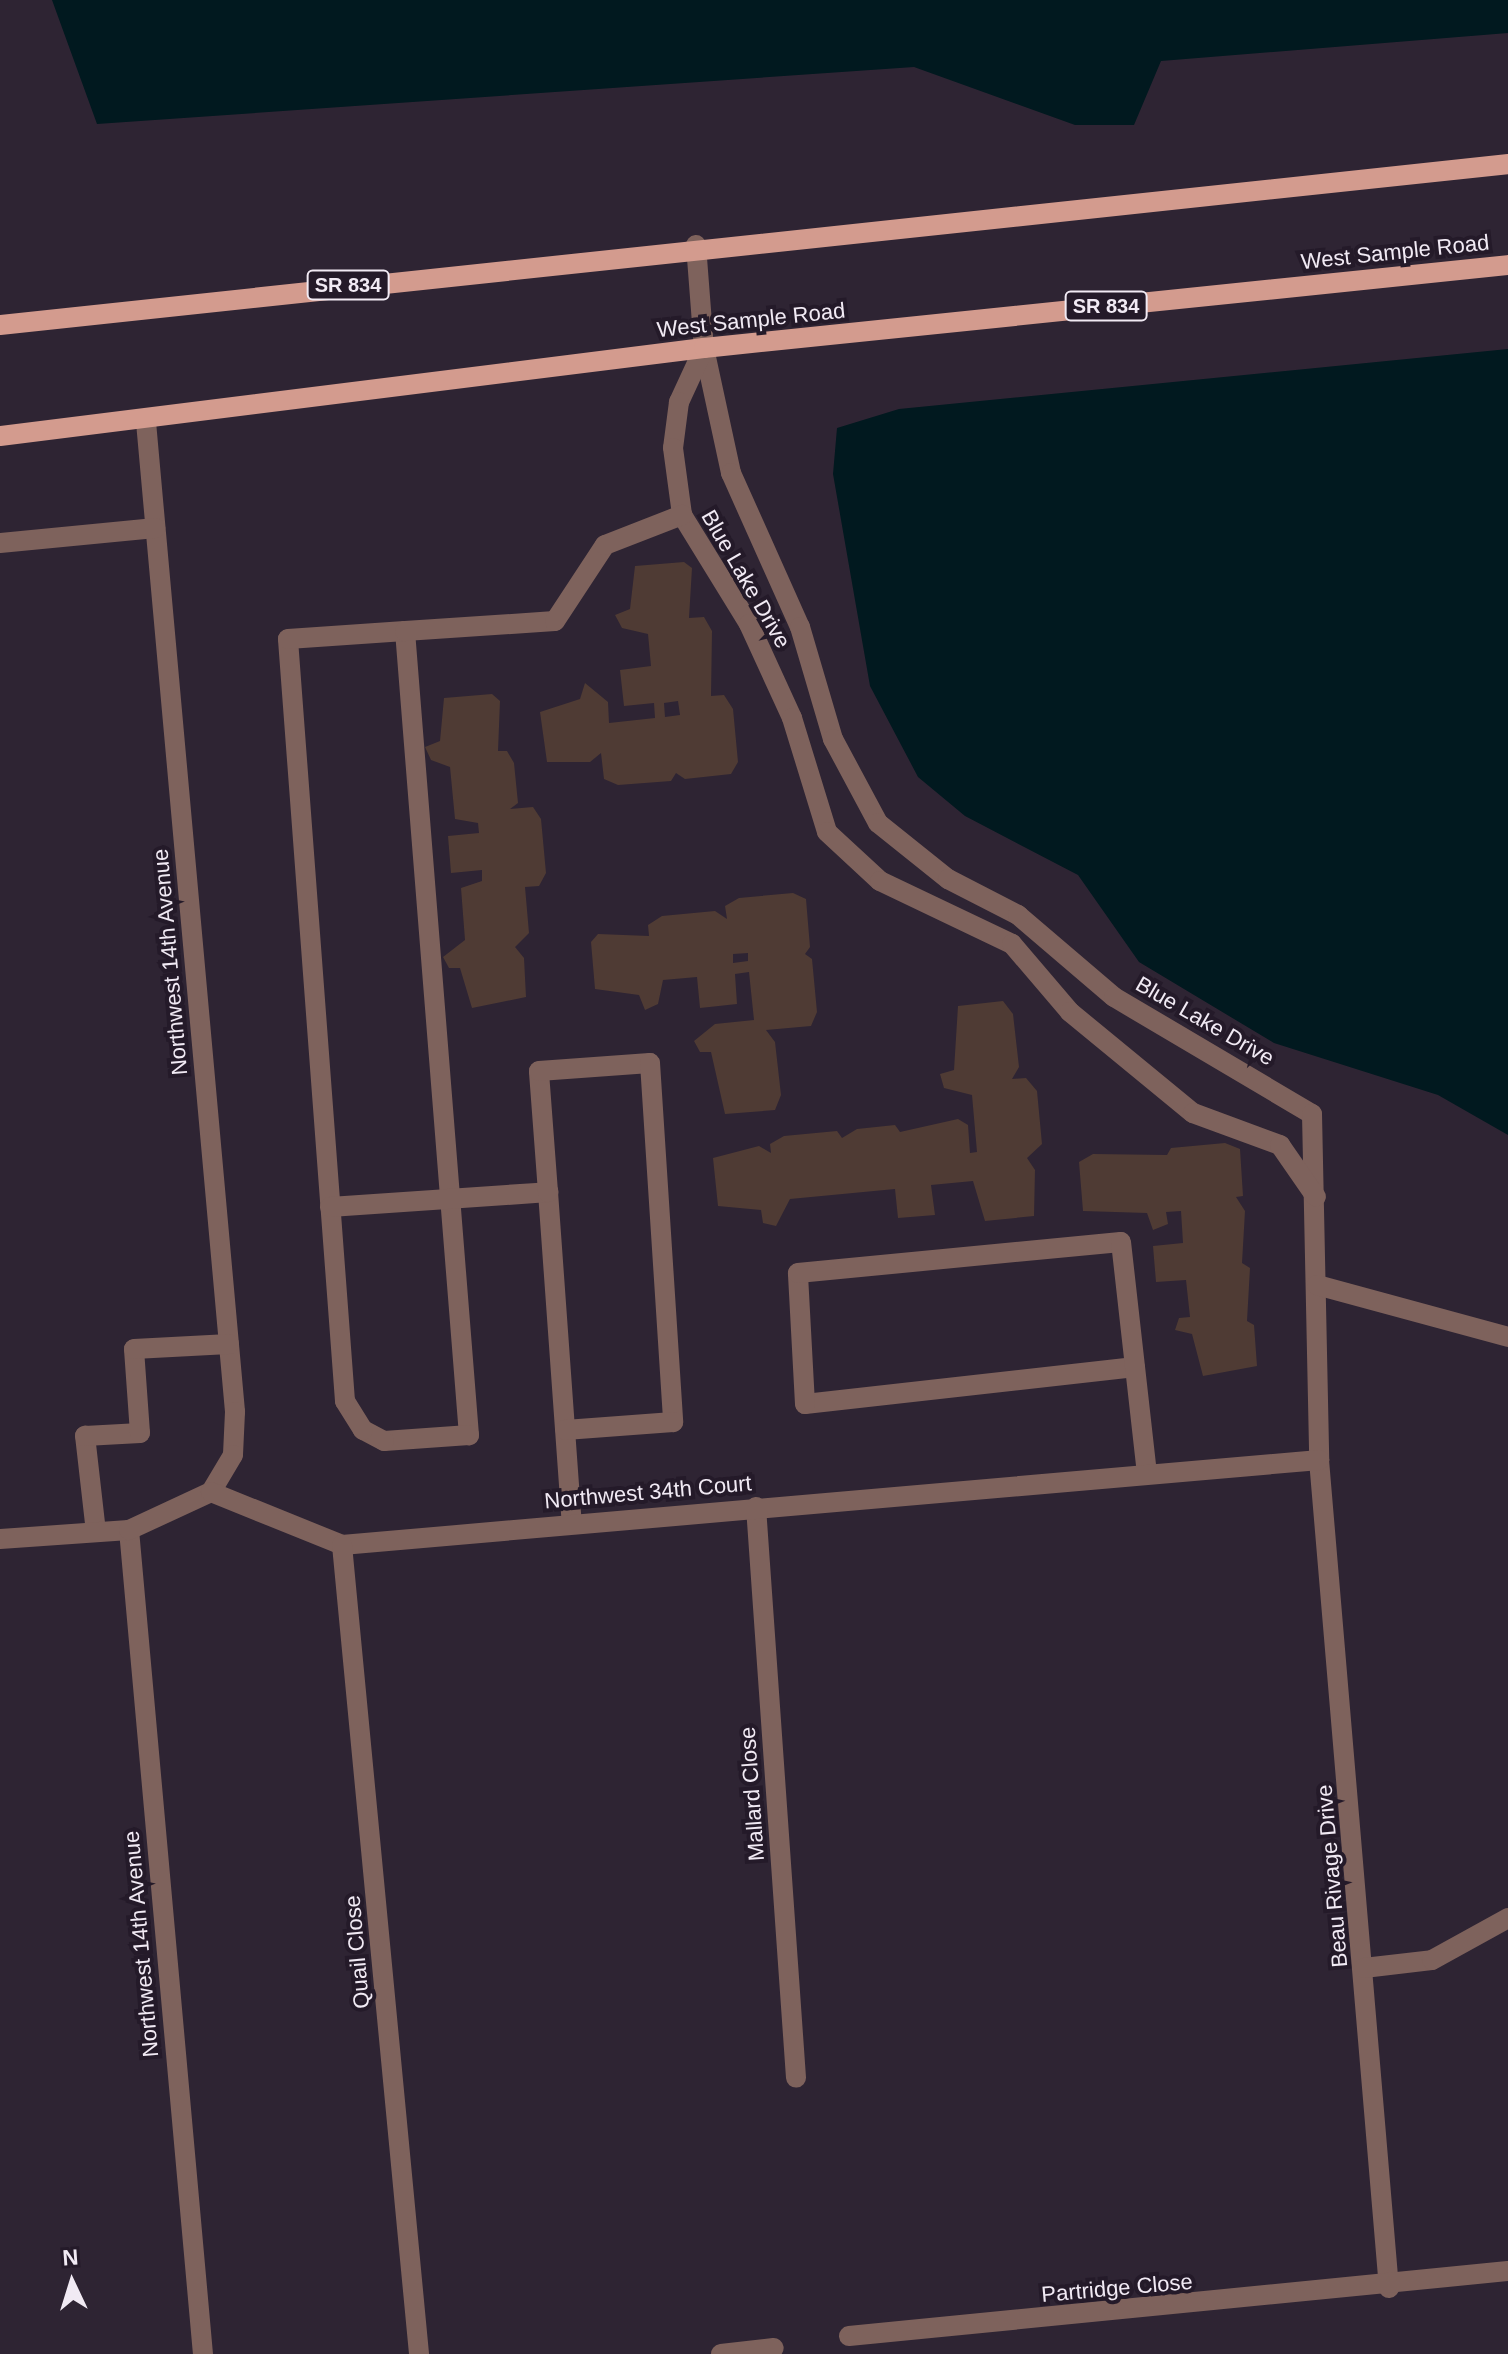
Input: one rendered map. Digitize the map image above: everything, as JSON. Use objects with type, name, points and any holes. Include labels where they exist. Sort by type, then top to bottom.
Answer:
[{"type":"main road","name":"SR 834","points":[[0,325],[696,245],[1508,164]]},
{"type":"main road","name":"West Sample Road","points":[[0,436],[146,422],[704,348],[1508,265]]},
{"type":"street","name":"Blue Lake Drive","points":[[696,245],[704,348],[731,473],[800,627],[833,739],[878,823],[948,879],[1018,915],[1114,997],[1312,1114],[1319,1460]]},
{"type":"street","name":"Blue Lake Drive","points":[[704,348],[679,402],[673,448],[682,515],[762,651],[792,718],[827,832],[880,881],[1012,944],[1070,1012],[1193,1113],[1280,1145],[1316,1197]]},
{"type":"street","name":"Northwest 14th Avenue","points":[[146,422],[229,1344],[233,1455],[211,1492]]},
{"type":"street","points":[[405,631],[469,1435],[384,1441],[363,1430],[345,1401],[288,639],[405,631],[555,621],[605,545],[682,515]]},
{"type":"street","points":[[0,543],[155,528]]},
{"type":"street","points":[[565,1430],[673,1422],[650,1063],[539,1071],[565,1430],[572,1523]]},
{"type":"street","points":[[330,1207],[548,1192]]},
{"type":"street","points":[[1135,1367],[805,1404],[798,1273],[1121,1242],[1147,1474]]},
{"type":"street","points":[[1317,1285],[1508,1337]]},
{"type":"street","points":[[96,1532],[85,1436],[140,1433],[134,1349],[229,1344]]},
{"type":"street","name":"Northwest 34th Court","points":[[211,1492],[342,1545],[1319,1460]]},
{"type":"street","name":"Beau Rivage Drive","points":[[1319,1460],[1389,2288]]},
{"type":"street","points":[[0,1539],[129,1530],[211,1492]]},
{"type":"street","name":"Mallard Close","points":[[756,1507],[796,2078]]},
{"type":"street","name":"Northwest 14th Avenue","points":[[129,1530],[203,2354]]},
{"type":"street","name":"Quail Close","points":[[342,1545],[419,2354]]},
{"type":"street","points":[[1364,1968],[1432,1960],[1508,1918]]},
{"type":"street","name":"Partridge Close","points":[[849,2336],[1389,2288],[1508,2271]]},
{"type":"street","points":[[721,2354],[774,2348]]},
{"type":"water","points":[[52,0],[1508,0],[1508,33],[1161,61],[1134,125],[1075,125],[914,67],[97,124]]},
{"type":"water","points":[[1508,349],[1508,1135],[1438,1095],[1274,1043],[1139,962],[1078,875],[965,816],[918,777],[870,686],[833,474],[837,428],[899,409]]},
{"type":"building","points":[[684,562],[692,568],[689,618],[704,617],[712,631],[711,696],[724,695],[733,709],[738,762],[731,774],[685,779],[676,773],[671,781],[618,785],[604,779],[601,753],[590,762],[547,762],[540,712],[580,699],[585,683],[608,702],[609,723],[655,718],[654,703],[624,706],[620,670],[651,666],[648,634],[622,628],[615,615],[630,609],[635,566]],"holes":[[[678,701],[680,715],[665,717],[664,703]]]},
{"type":"building","points":[[492,694],[500,701],[498,751],[507,751],[514,763],[518,803],[510,809],[533,807],[541,819],[546,873],[539,886],[525,887],[529,933],[515,947],[524,958],[526,997],[472,1008],[460,968],[449,968],[443,957],[465,940],[461,888],[482,881],[482,870],[451,873],[448,836],[479,833],[478,823],[455,819],[450,767],[431,760],[425,747],[440,741],[444,698]]},
{"type":"building","points":[[793,893],[806,899],[810,947],[805,954],[812,959],[817,1012],[811,1026],[766,1030],[775,1042],[781,1095],[775,1110],[725,1114],[711,1052],[700,1052],[694,1041],[715,1024],[754,1020],[749,972],[735,974],[737,1004],[700,1008],[697,977],[663,980],[658,1004],[645,1010],[639,995],[595,989],[591,942],[598,934],[649,936],[648,925],[662,916],[715,911],[727,919],[725,906],[739,898]],"holes":[[[748,953],[748,961],[733,963],[733,954]]]},
{"type":"building","points":[[1003,1001],[1013,1014],[1019,1067],[1012,1079],[1026,1078],[1037,1091],[1042,1144],[1027,1158],[1035,1170],[1034,1216],[985,1221],[973,1181],[931,1185],[935,1215],[898,1218],[895,1189],[790,1199],[776,1226],[763,1223],[761,1210],[718,1206],[713,1158],[759,1146],[771,1153],[770,1144],[784,1136],[837,1131],[842,1138],[857,1129],[895,1125],[900,1132],[958,1119],[968,1125],[970,1153],[977,1152],[972,1095],[944,1088],[940,1074],[954,1070],[958,1006]]},
{"type":"building","points":[[1225,1143],[1240,1149],[1243,1196],[1236,1197],[1245,1211],[1242,1263],[1250,1268],[1247,1321],[1254,1325],[1257,1366],[1203,1376],[1192,1334],[1175,1330],[1179,1318],[1190,1317],[1186,1280],[1156,1282],[1153,1246],[1183,1243],[1181,1211],[1166,1212],[1168,1224],[1153,1230],[1147,1213],[1083,1211],[1079,1162],[1093,1154],[1167,1155],[1171,1148]]}]
